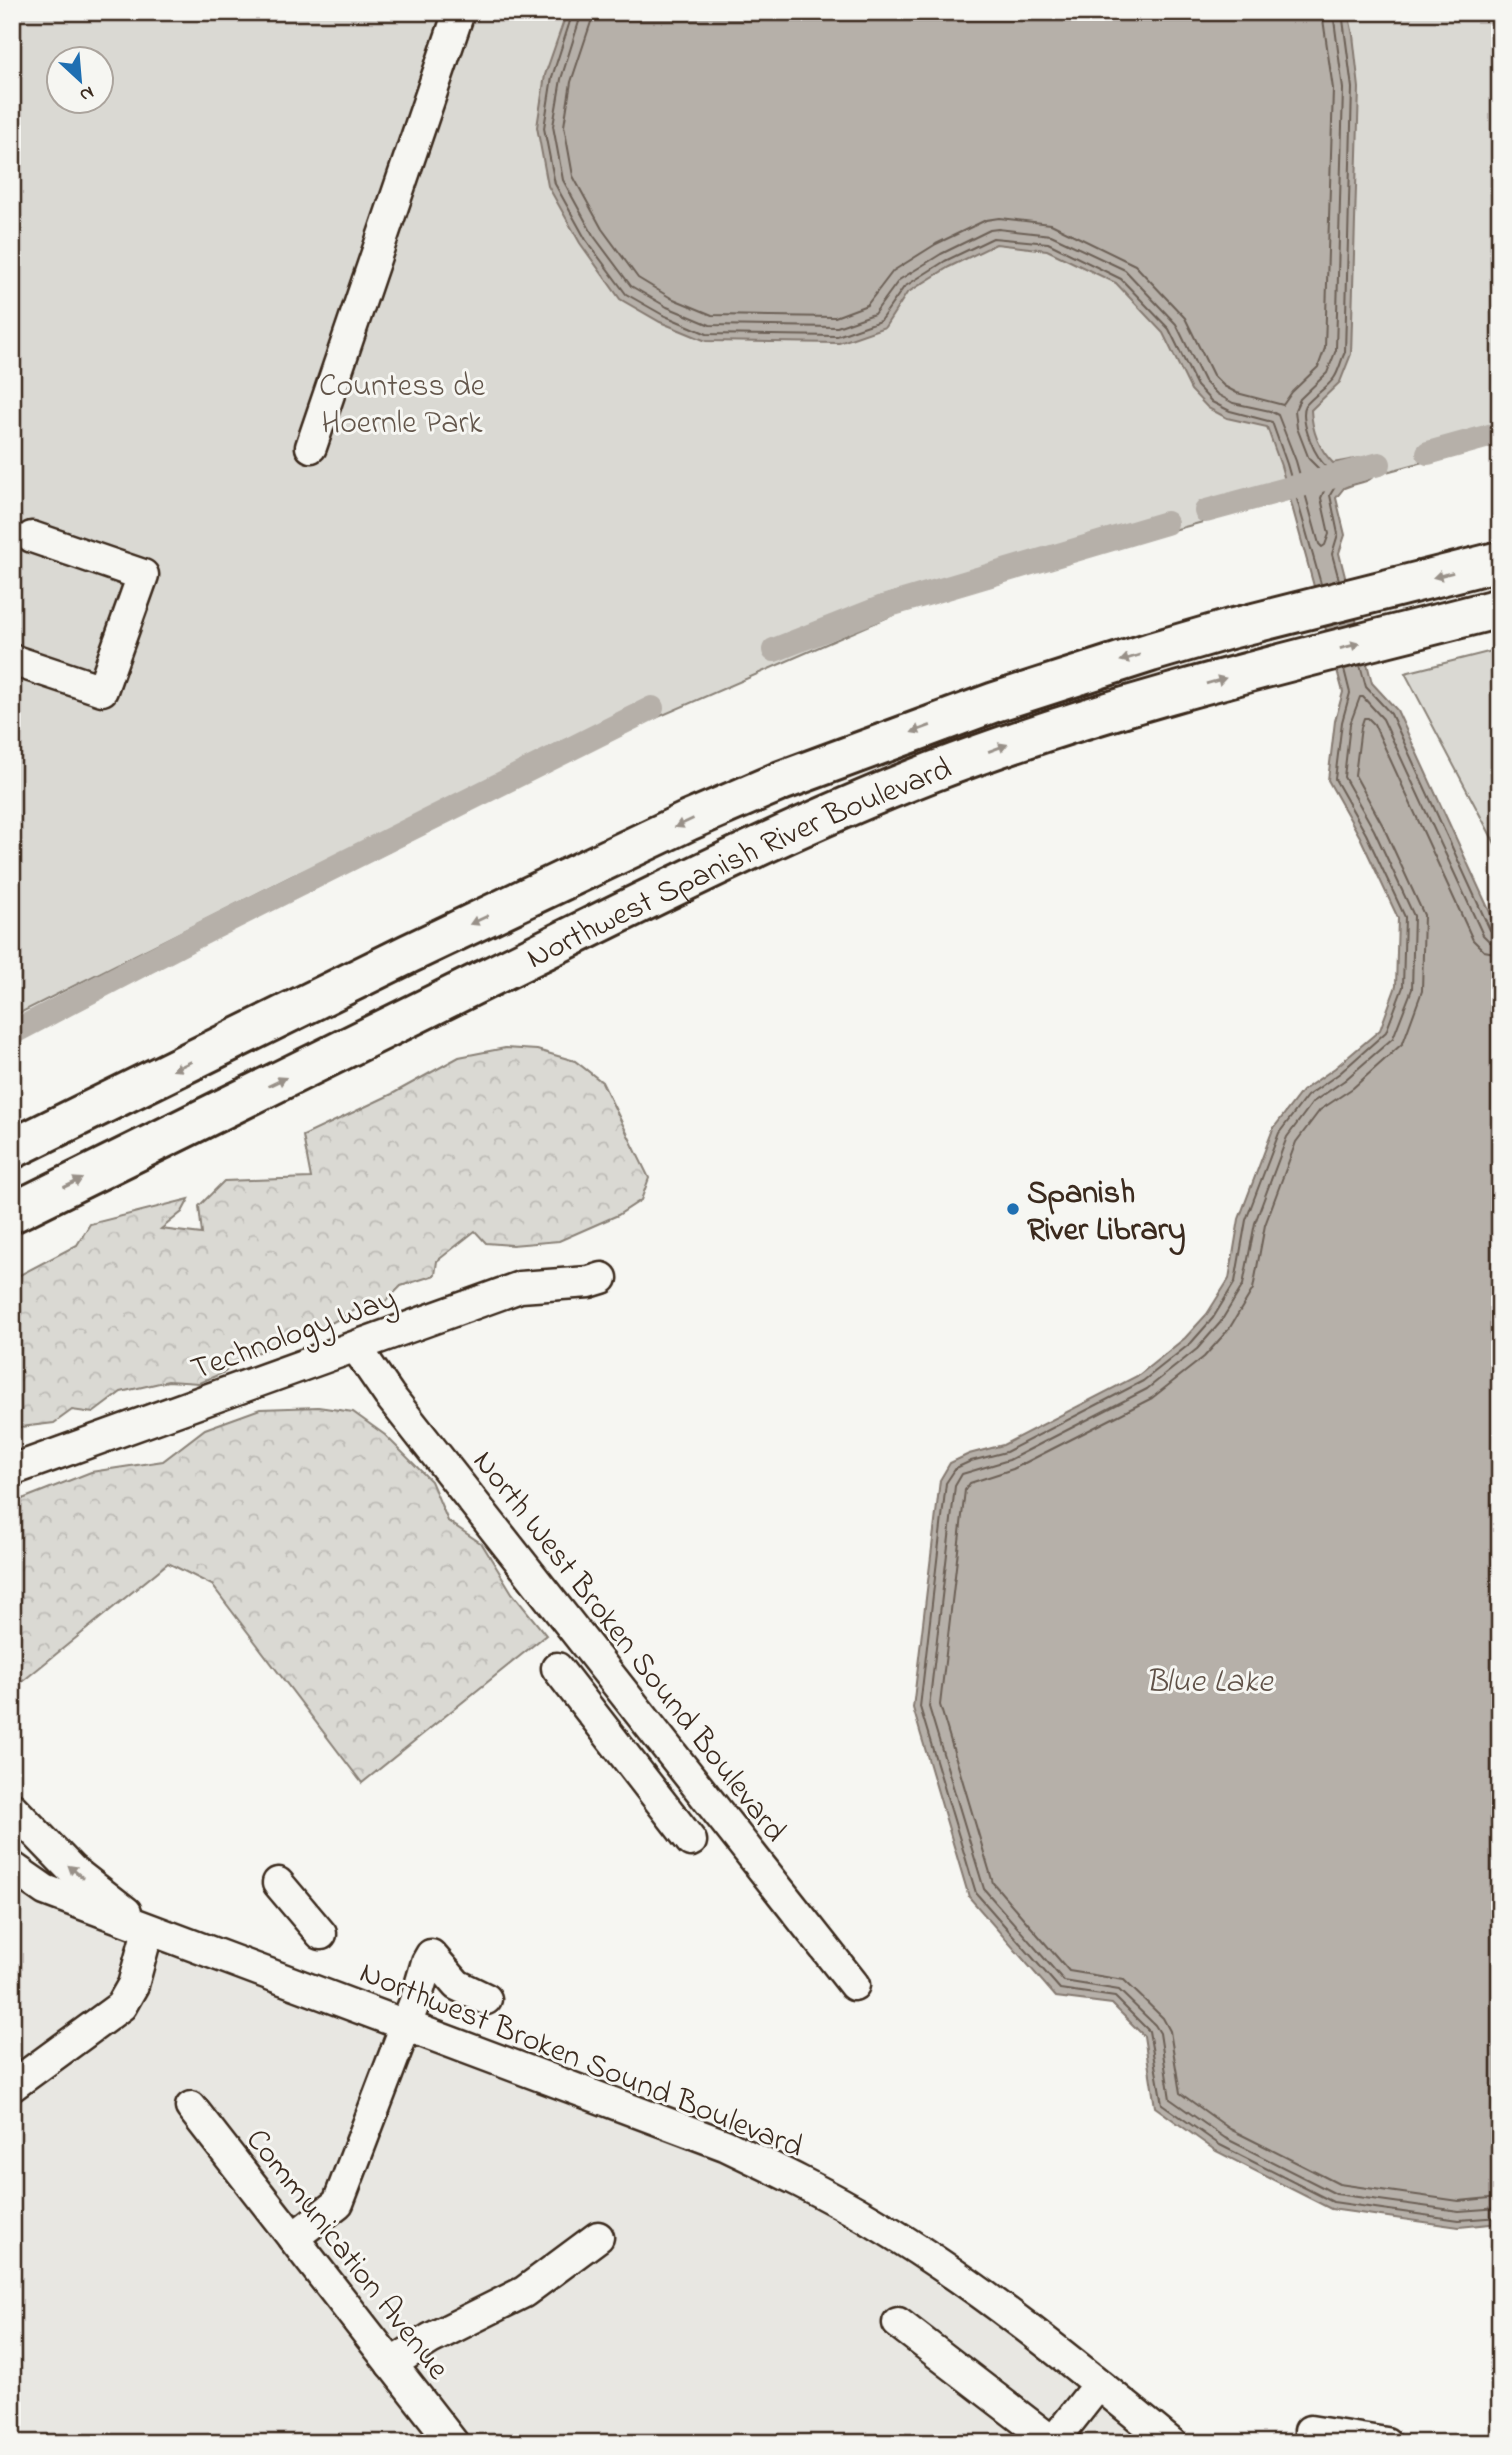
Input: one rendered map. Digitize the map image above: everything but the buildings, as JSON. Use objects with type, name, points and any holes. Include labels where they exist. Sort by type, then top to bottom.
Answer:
[{"type":"main road","name":"Northwest Spanish River Boulevard","points":[[12,1149],[408,954],[781,781],[971,710],[1078,674],[1230,629],[1500,561]]},
{"type":"main road","name":"Northwest Spanish River Boulevard","points":[[12,1213],[801,825],[1003,746],[1163,695],[1500,608]]},
{"type":"main road","points":[[781,781],[801,825]]},
{"type":"main road","points":[[747,795],[767,841]]},
{"type":"street","points":[[311,447],[458,12]]},
{"type":"street","points":[[12,660],[102,690],[143,575],[33,537]]},
{"type":"street","name":"Technology Way","points":[[12,1470],[520,1287],[589,1282],[602,1278]]},
{"type":"street","name":"North West Broken Sound Boulevard","points":[[356,1347],[389,1395],[854,1985]]},
{"type":"street","points":[[557,1668],[685,1834],[710,1802]]},
{"type":"street","name":"Northwest Broken Sound Boulevard","points":[[12,1808],[71,1869],[148,1930]]},
{"type":"street","name":"Northwest Broken Sound Boulevard","points":[[12,1867],[45,1890],[726,2146],[793,2178],[873,2222],[922,2253],[1017,2321],[1171,2443]]},
{"type":"street","points":[[278,1883],[321,1934]]},
{"type":"street","points":[[12,2086],[121,2006],[133,1985],[148,1930]]},
{"type":"street","points":[[293,2238],[338,2203],[431,1955],[457,1985],[486,1999]]},
{"type":"street","name":"Communication Avenue","points":[[191,2107],[453,2443]]},
{"type":"street","points":[[391,2364],[430,2339],[524,2292],[598,2237]]},
{"type":"street","points":[[898,2323],[1054,2442],[1098,2385]]},
{"type":"street","points":[[1310,2431],[1386,2443]]},
{"type":"shaded area","points":[[12,1867],[782,2172],[1171,2443],[12,2443]]},
{"type":"green space","name":"Countess de Hoernle Park","points":[[12,12],[1500,12],[1500,441],[946,592],[292,876],[12,1017]]},
{"type":"green space","points":[[1500,649],[1500,853],[1405,673]]},
{"type":"green space","points":[[505,1048],[537,1050],[575,1061],[602,1082],[649,1178],[641,1200],[618,1215],[559,1241],[512,1245],[486,1243],[475,1231],[437,1261],[435,1275],[401,1286],[382,1305],[355,1310],[324,1327],[291,1333],[264,1351],[242,1356],[225,1372],[199,1383],[168,1381],[121,1392],[93,1413],[72,1410],[54,1423],[12,1428],[12,1279],[77,1245],[90,1224],[189,1199],[182,1212],[161,1229],[202,1234],[199,1206],[224,1181],[311,1178],[303,1136],[392,1094],[459,1057]]},
{"type":"green space","points":[[318,1407],[353,1412],[385,1435],[431,1481],[448,1521],[482,1544],[512,1593],[546,1635],[362,1783],[212,1585],[168,1563],[12,1690],[12,1503],[91,1472],[163,1461],[205,1429],[260,1409]]},
{"type":"water","name":"Blue Lake","points":[[567,12],[1348,12],[1359,88],[1351,354],[1340,382],[1311,410],[1312,417],[1320,445],[1333,463],[1371,456],[1378,461],[1380,468],[1372,478],[1344,488],[1336,498],[1345,535],[1339,553],[1372,683],[1397,710],[1500,934],[1500,2223],[1459,2227],[1331,2209],[1216,2151],[1155,2107],[1144,2036],[1112,2004],[1056,1997],[969,1897],[913,1708],[940,1480],[950,1463],[969,1454],[1003,1445],[1139,1375],[1185,1338],[1207,1314],[1229,1279],[1239,1219],[1273,1129],[1302,1091],[1335,1068],[1380,1030],[1396,986],[1398,918],[1360,837],[1328,780],[1335,721],[1343,692],[1281,466],[1267,427],[1227,418],[1208,408],[1191,390],[1163,333],[1116,283],[1047,250],[996,244],[949,267],[907,293],[885,327],[839,343],[706,341],[660,322],[620,299],[580,243],[548,186],[537,127],[545,75]]},
{"type":"waterway","points":[[1428,453],[1500,433]]},
{"type":"waterway","points":[[1206,511],[1379,464]]},
{"type":"waterway","points":[[774,650],[883,607],[1166,523]]},
{"type":"waterway","points":[[12,1033],[195,937],[652,708]]},
{"type":"place","name":"Spanish River Library","points":[[1013,1209]]}]
